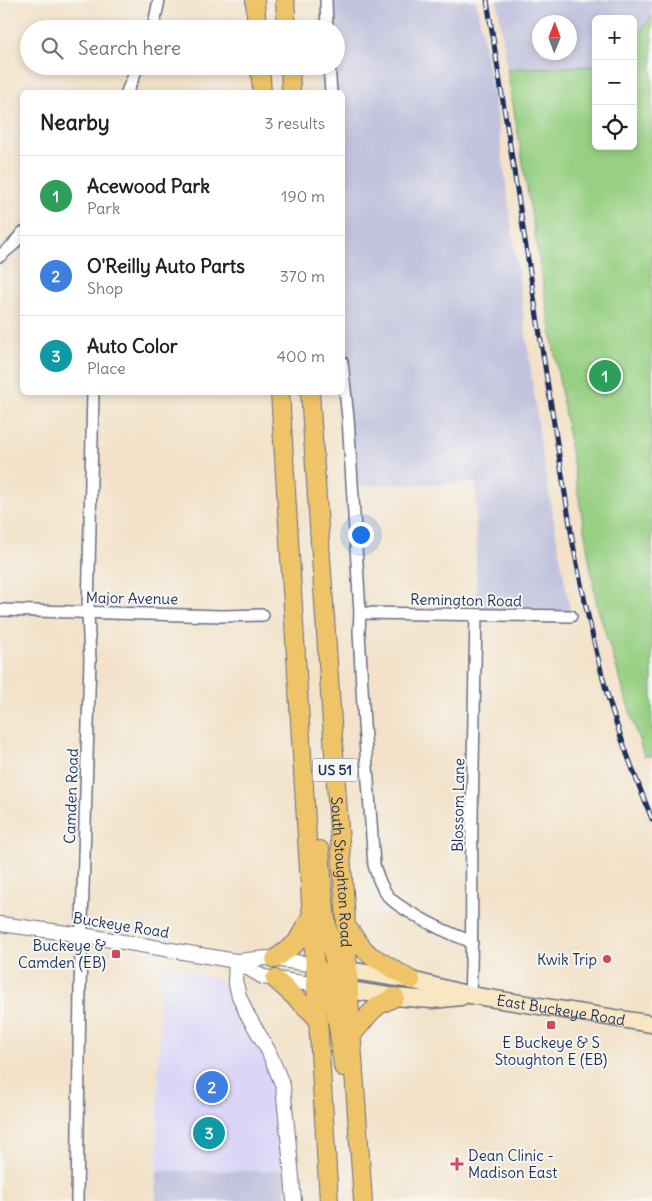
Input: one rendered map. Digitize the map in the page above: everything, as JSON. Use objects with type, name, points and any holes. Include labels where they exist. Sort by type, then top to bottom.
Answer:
[{"type":"main road","points":[[255,0],[257,20]]},
{"type":"main road","points":[[285,0],[286,20]]},
{"type":"main road","points":[[261,75],[262,90]]},
{"type":"main road","points":[[290,75],[291,90]]},
{"type":"main road","name":"US 51","points":[[280,395],[312,914],[316,965],[323,986],[319,1020],[329,1201]]},
{"type":"main road","name":"South Stoughton Road","points":[[310,395],[339,828],[346,905],[342,969]]},
{"type":"main road","points":[[300,708],[317,815],[326,915],[331,944],[342,969],[342,980],[349,990],[363,1201]]},
{"type":"main road","points":[[274,959],[296,943],[312,914]]},
{"type":"main road","points":[[346,926],[370,955],[411,980]]},
{"type":"main road","name":"East Buckeye Road","points":[[316,965],[411,980],[470,995],[652,1024]]},
{"type":"main road","points":[[275,979],[319,1020]]},
{"type":"main road","points":[[323,986],[333,1002],[342,1056],[355,1201]]},
{"type":"main road","name":"East Buckeye Road","points":[[323,986],[395,997],[432,1000],[470,995]]},
{"type":"main road","points":[[352,1035],[371,1012],[395,997]]},
{"type":"street","points":[[155,20],[159,0]]},
{"type":"street","points":[[326,0],[327,20]]},
{"type":"street","points":[[128,90],[134,75]]},
{"type":"street","points":[[330,75],[331,90]]},
{"type":"street","points":[[0,256],[20,236]]},
{"type":"street","points":[[345,390],[360,613],[360,650],[369,814],[374,865],[379,880],[393,901],[405,910],[444,931],[472,942]]},
{"type":"street","name":"Camden Road","points":[[77,1201],[80,997],[90,660],[88,613],[94,395]]},
{"type":"street","name":"Major Avenue","points":[[0,610],[263,615]]},
{"type":"street","name":"Remington Road","points":[[360,613],[571,616]]},
{"type":"street","name":"Blossom Lane","points":[[470,995],[476,615]]},
{"type":"street","name":"Buckeye Road","points":[[0,924],[236,960],[267,958],[316,965]]},
{"type":"street","points":[[236,960],[235,980],[239,996],[268,1050],[283,1086],[294,1201]]},
{"type":"street","name":"Buckeye Road","points":[[236,960],[263,977],[323,986]]},
{"type":"shaded area","points":[[326,0],[476,0],[497,116],[543,461],[571,616],[476,615],[476,483],[351,486],[344,395],[345,90],[331,90],[330,75],[345,75],[345,20],[327,20]]},
{"type":"shaded area","points":[[497,0],[652,0],[652,16],[637,37],[637,15],[592,15],[592,66],[507,69]]},
{"type":"shaded area","points":[[160,964],[219,980],[227,987],[232,1008],[267,1060],[274,1080],[284,1171],[157,1171]]},
{"type":"shaded area","points":[[157,1171],[284,1171],[286,1201],[156,1201]]},
{"type":"green space","points":[[652,16],[652,756],[644,756],[597,606],[507,69],[592,66],[592,150],[637,150],[637,37]]},
{"type":"railway","points":[[487,0],[573,544],[593,640],[608,697],[634,774],[652,819]]},
{"type":"place","name":"Acewood Park","points":[[605,376]]},
{"type":"place","name":"Buckeye & Camden (EB)","points":[[116,954]]},
{"type":"place","name":"Kwik Trip","points":[[607,959]]},
{"type":"place","name":"E Buckeye & S Stoughton E (EB)","points":[[551,1025]]},
{"type":"place","name":"O'Reilly Auto Parts","points":[[212,1087]]},
{"type":"place","name":"Auto Color","points":[[209,1133]]},
{"type":"place","name":"Dean Clinic - Madison East","points":[[457,1164]]}]
